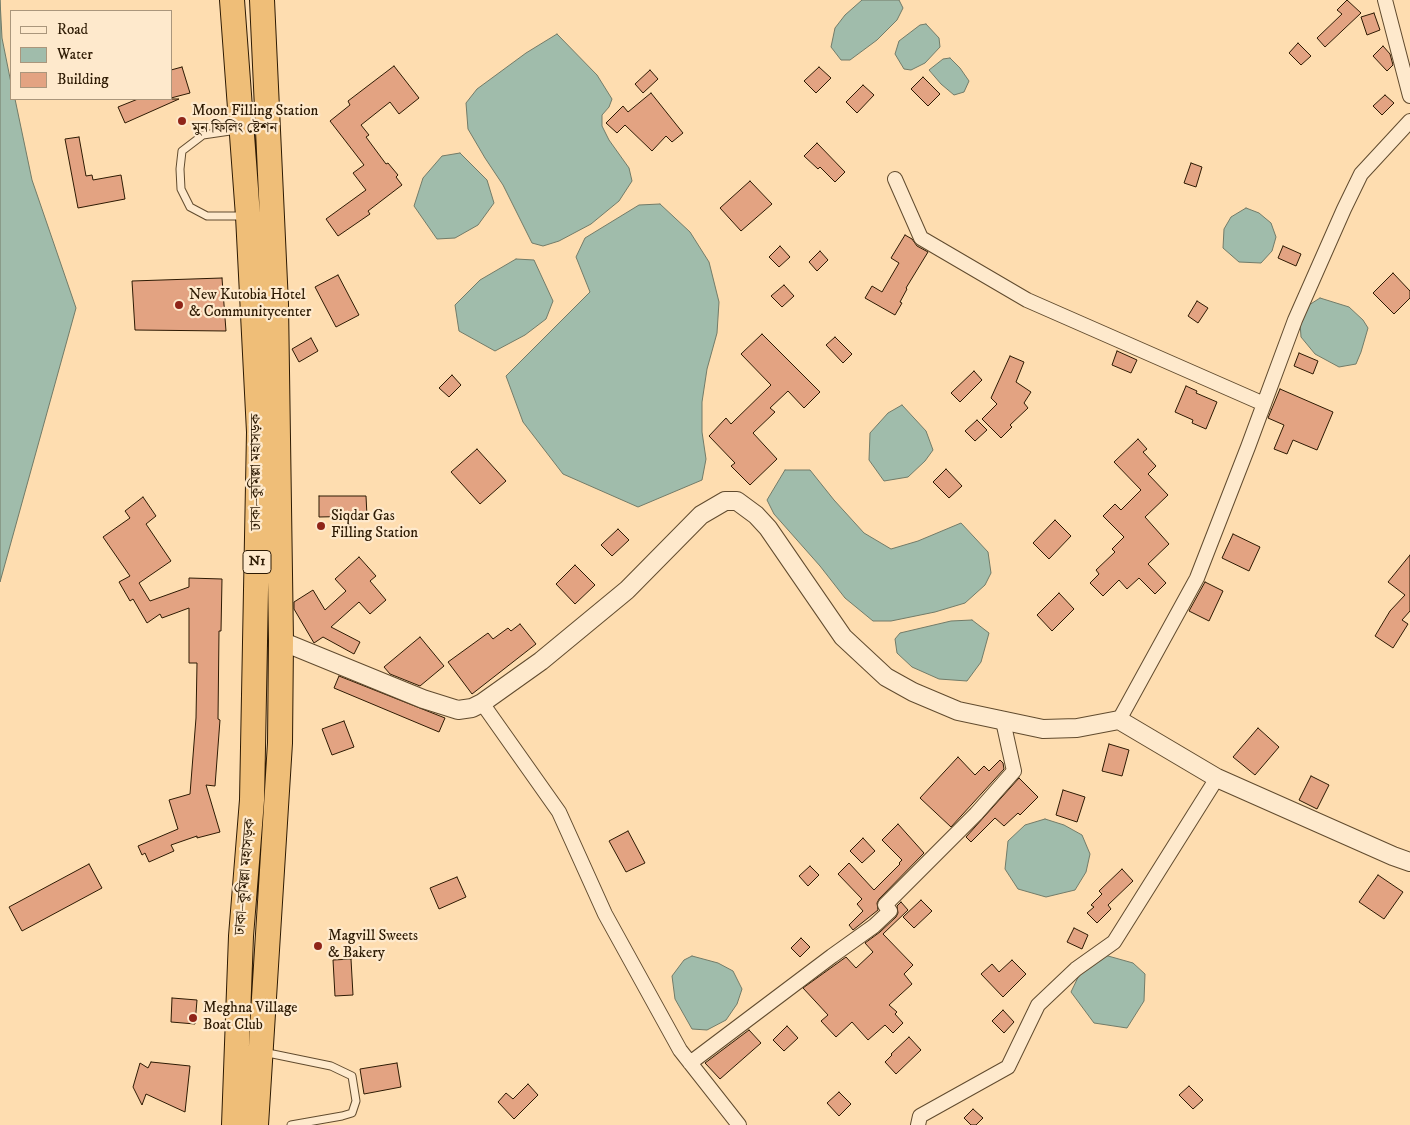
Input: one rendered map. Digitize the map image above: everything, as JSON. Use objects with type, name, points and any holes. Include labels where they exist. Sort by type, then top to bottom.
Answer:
[{"type":"highway","name":"ঢাকা–কুমিল্লা মহাসড়ক","points":[[232,0],[248,216],[259,432],[252,800],[241,936],[234,1125]]},
{"type":"highway","name":"ঢাকা–কুমিল্লা মহাসড়ক","points":[[256,1125],[280,743],[281,641],[276,304],[262,0]]},
{"type":"street","points":[[1385,0],[1410,96]]},
{"type":"street","points":[[1119,720],[1197,578],[1295,320],[1344,209],[1361,174],[1410,120]]},
{"type":"street","points":[[895,179],[920,238],[1027,300],[1264,404]]},
{"type":"street","points":[[281,641],[424,699],[458,710],[472,708],[541,661],[627,590],[701,515],[725,501],[737,501],[761,520],[843,636],[886,678],[958,711],[1043,729],[1078,728],[1119,720],[1217,778],[1410,862]]},
{"type":"street","points":[[482,703],[559,812],[604,914],[680,1050],[739,1125]]},
{"type":"street","points":[[690,1063],[874,926],[890,911],[885,905],[976,814],[1014,771],[1002,721]]},
{"type":"street","points":[[918,1125],[920,1116],[1008,1067],[1038,1005],[1076,969],[1114,942],[1217,778]]},
{"type":"lane","points":[[242,130],[203,135],[182,152],[180,169],[181,189],[190,207],[207,216],[248,216]]},
{"type":"lane","points":[[260,1051],[331,1066],[352,1076],[356,1101],[352,1113],[291,1125]]},
{"type":"water","points":[[0,0],[2,38],[10,78],[10,100],[15,100],[32,180],[76,308],[0,582]]},
{"type":"water","points":[[862,0],[899,0],[903,8],[897,20],[877,40],[850,60],[841,60],[831,47],[835,28],[845,15]]},
{"type":"water","points":[[926,24],[939,38],[940,47],[925,63],[911,70],[904,69],[895,54],[899,41],[920,25]]},
{"type":"water","points":[[557,34],[597,75],[612,99],[609,107],[602,115],[602,126],[609,140],[629,168],[632,181],[619,201],[591,224],[559,241],[543,246],[532,243],[503,185],[468,129],[466,103],[477,89],[526,53]]},
{"type":"water","points":[[950,58],[969,81],[964,92],[954,95],[929,70],[943,59]]},
{"type":"water","points":[[460,153],[487,180],[494,203],[478,225],[455,238],[437,239],[414,206],[423,178],[442,156]]},
{"type":"water","points":[[660,204],[690,232],[709,262],[719,302],[717,333],[707,369],[702,402],[702,432],[706,459],[702,480],[638,507],[563,474],[523,422],[506,376],[590,292],[576,257],[585,238],[639,205]]},
{"type":"water","points":[[1246,208],[1259,213],[1271,223],[1276,237],[1272,251],[1261,263],[1239,262],[1223,248],[1224,229],[1231,217]]},
{"type":"water","points":[[516,259],[534,260],[553,301],[546,319],[525,335],[495,351],[459,331],[455,305],[480,280]]},
{"type":"water","points":[[1320,298],[1349,307],[1363,320],[1368,328],[1356,364],[1339,367],[1315,354],[1301,337],[1300,322],[1309,305]]},
{"type":"water","points":[[902,405],[926,431],[933,450],[925,461],[908,477],[884,481],[869,460],[870,433],[888,413]]},
{"type":"water","points":[[785,470],[810,470],[864,533],[891,549],[918,541],[961,523],[988,552],[991,573],[985,585],[965,603],[935,612],[891,621],[873,621],[845,598],[820,566],[774,514],[767,500]]},
{"type":"water","points":[[972,620],[989,633],[981,662],[967,681],[939,679],[912,667],[897,653],[895,639],[900,633],[951,621]]},
{"type":"water","points":[[1045,819],[1064,825],[1082,835],[1090,854],[1086,872],[1075,890],[1046,897],[1018,889],[1005,869],[1008,841],[1025,825]]},
{"type":"water","points":[[1101,954],[1133,963],[1145,974],[1144,1001],[1127,1028],[1094,1023],[1071,992],[1083,967]]},
{"type":"water","points":[[692,956],[718,963],[733,971],[742,989],[737,1004],[726,1020],[707,1030],[692,1029],[675,999],[672,976],[684,960]]},
{"type":"building","points":[[1347,0],[1361,13],[1325,47],[1317,38],[1342,14],[1337,10]]},
{"type":"building","points":[[1374,13],[1380,30],[1367,35],[1361,17]]},
{"type":"building","points":[[1298,43],[1311,56],[1301,65],[1289,53]]},
{"type":"building","points":[[1383,46],[1390,54],[1393,65],[1387,71],[1373,56]]},
{"type":"building","points":[[394,66],[419,98],[399,114],[390,102],[361,125],[369,135],[366,137],[386,164],[388,163],[398,175],[396,177],[402,185],[368,211],[370,214],[338,236],[326,219],[366,190],[353,173],[364,165],[330,121],[350,105],[348,101]]},
{"type":"building","points":[[182,67],[190,93],[172,98],[172,70]]},
{"type":"building","points":[[819,67],[831,78],[816,93],[804,81]]},
{"type":"building","points":[[650,70],[658,79],[643,93],[635,84]]},
{"type":"building","points":[[923,77],[940,94],[928,106],[911,89]]},
{"type":"building","points":[[863,85],[874,95],[857,113],[846,102]]},
{"type":"building","points":[[651,93],[683,133],[672,142],[666,136],[652,151],[625,125],[617,133],[606,123],[623,106],[628,112]]},
{"type":"building","points":[[1385,95],[1394,103],[1382,115],[1373,106]]},
{"type":"building","points":[[179,99],[125,123],[118,107],[136,100]]},
{"type":"building","points":[[79,137],[86,176],[92,175],[93,180],[121,175],[125,199],[78,208],[65,139]]},
{"type":"building","points":[[817,143],[845,172],[835,182],[820,167],[818,169],[804,156]]},
{"type":"building","points":[[1191,163],[1202,167],[1196,187],[1184,183]]},
{"type":"building","points":[[750,181],[772,204],[741,231],[720,208]]},
{"type":"building","points":[[905,235],[912,239],[917,246],[928,252],[906,288],[900,302],[902,303],[895,315],[865,298],[872,286],[882,292],[899,263],[891,258]]},
{"type":"building","points":[[780,246],[790,257],[779,267],[769,257]]},
{"type":"building","points":[[1283,246],[1301,254],[1296,266],[1278,258]]},
{"type":"building","points":[[820,251],[828,260],[817,271],[809,262]]},
{"type":"building","points":[[1393,273],[1410,291],[1410,298],[1394,314],[1373,293]]},
{"type":"building","points":[[338,275],[359,315],[336,327],[315,287]]},
{"type":"building","name":"New Kutobia Hotel & Communitycenter","points":[[222,278],[226,331],[135,330],[132,281]]},
{"type":"building","points":[[784,285],[794,296],[782,307],[771,296]]},
{"type":"building","points":[[1197,301],[1208,308],[1198,323],[1188,316]]},
{"type":"building","points":[[762,334],[820,392],[804,408],[788,391],[770,408],[775,412],[753,433],[777,459],[750,485],[731,466],[735,463],[709,436],[726,418],[731,424],[771,385],[741,354]]},
{"type":"building","points":[[835,337],[852,354],[843,363],[826,345]]},
{"type":"building","points":[[311,338],[318,351],[299,362],[292,349]]},
{"type":"building","points":[[1117,351],[1137,360],[1131,373],[1112,365]]},
{"type":"building","points":[[1299,353],[1318,361],[1313,374],[1294,366]]},
{"type":"building","points":[[1010,356],[1024,362],[1016,382],[1031,392],[1024,403],[1028,408],[1010,425],[1012,427],[1001,438],[982,419],[997,404],[991,398]]},
{"type":"building","points":[[974,371],[982,380],[960,402],[951,393]]},
{"type":"building","points":[[452,375],[461,385],[449,397],[439,388]]},
{"type":"building","points":[[1186,386],[1197,391],[1196,393],[1217,402],[1206,429],[1192,423],[1193,420],[1175,412]]},
{"type":"building","points":[[1280,389],[1333,412],[1317,450],[1293,440],[1287,454],[1274,449],[1284,425],[1268,418]]},
{"type":"building","points":[[977,420],[987,430],[975,441],[965,431]]},
{"type":"building","points":[[1138,439],[1147,449],[1143,452],[1156,466],[1148,474],[1168,495],[1145,517],[1169,544],[1148,564],[1166,583],[1155,594],[1139,578],[1127,589],[1119,580],[1103,596],[1090,583],[1099,574],[1096,570],[1115,552],[1112,549],[1124,537],[1103,516],[1115,504],[1121,510],[1141,490],[1114,462]]},
{"type":"building","points":[[477,449],[506,481],[480,504],[451,472]]},
{"type":"building","points":[[946,469],[962,486],[949,498],[933,482]]},
{"type":"building","points":[[319,496],[366,496],[367,516],[319,517]]},
{"type":"building","points":[[143,497],[156,516],[146,524],[171,561],[139,583],[150,601],[189,587],[189,578],[222,579],[221,631],[219,631],[218,719],[220,720],[215,786],[206,785],[220,832],[197,838],[197,836],[171,845],[174,851],[149,862],[145,853],[142,855],[138,846],[178,829],[169,800],[190,794],[196,718],[197,663],[189,663],[189,608],[162,618],[160,614],[147,623],[133,599],[130,601],[119,582],[130,576],[103,537],[130,518],[125,511]]},
{"type":"building","points":[[1055,520],[1071,536],[1049,559],[1033,543]]},
{"type":"building","points":[[618,529],[629,540],[612,556],[601,545]]},
{"type":"building","points":[[1233,534],[1260,547],[1249,571],[1222,558]]},
{"type":"building","points":[[1410,555],[1410,611],[1402,620],[1408,624],[1393,648],[1375,636],[1390,611],[1405,595],[1388,582]]},
{"type":"building","points":[[359,557],[376,576],[370,581],[386,600],[370,614],[359,602],[331,627],[360,642],[354,654],[323,637],[314,643],[294,609],[294,602],[313,590],[325,610],[346,591],[335,579]]},
{"type":"building","points":[[575,565],[595,585],[575,604],[556,584]]},
{"type":"building","points":[[1205,582],[1223,591],[1209,621],[1189,611]]},
{"type":"building","points":[[1059,593],[1074,609],[1052,631],[1037,615]]},
{"type":"building","points":[[520,624],[536,644],[472,694],[448,662],[488,633],[493,639],[508,628],[511,631]]},
{"type":"building","points":[[420,637],[444,666],[420,686],[390,674],[384,667]]},
{"type":"building","points":[[339,676],[445,718],[439,732],[334,688]]},
{"type":"building","points":[[344,721],[354,747],[332,755],[322,729]]},
{"type":"building","points":[[1258,728],[1279,747],[1255,775],[1233,757]]},
{"type":"building","points":[[1109,744],[1129,750],[1122,776],[1102,771]]},
{"type":"building","points":[[958,757],[975,775],[984,766],[989,771],[1000,760],[1003,763],[1004,769],[951,827],[920,798]]},
{"type":"building","points":[[1311,776],[1329,785],[1317,809],[1299,800]]},
{"type":"building","points":[[1019,778],[1038,797],[1020,815],[1018,813],[1004,826],[995,818],[971,842],[966,837]]},
{"type":"building","points":[[1063,790],[1085,797],[1077,822],[1056,815]]},
{"type":"building","points":[[898,824],[924,853],[879,899],[877,903],[878,910],[853,930],[849,925],[863,911],[857,904],[862,899],[838,874],[849,863],[874,890],[902,860],[882,840]]},
{"type":"building","points":[[628,831],[645,863],[626,872],[609,841]]},
{"type":"building","points":[[863,838],[875,851],[862,863],[850,851]]},
{"type":"building","points":[[89,864],[102,888],[22,931],[9,907]]},
{"type":"building","points":[[810,866],[819,875],[808,886],[799,876]]},
{"type":"building","points":[[1122,869],[1133,881],[1108,905],[1111,909],[1097,923],[1087,913],[1094,907],[1091,905],[1102,894],[1099,891]]},
{"type":"building","points":[[1378,875],[1403,892],[1384,919],[1359,902]]},
{"type":"building","points":[[457,877],[466,897],[439,909],[430,888]]},
{"type":"building","points":[[921,900],[932,911],[914,928],[903,917]]},
{"type":"building","points":[[901,902],[908,910],[883,934],[913,965],[904,974],[912,984],[889,1005],[897,1012],[895,1014],[903,1023],[893,1033],[885,1025],[868,1040],[852,1022],[836,1037],[821,1021],[828,1015],[803,988],[846,957],[856,968],[873,952],[865,943],[896,917],[898,913],[897,906]]},
{"type":"building","points":[[1074,928],[1088,935],[1082,949],[1067,942]]},
{"type":"building","points":[[801,938],[810,947],[800,957],[791,948]]},
{"type":"building","points":[[351,959],[353,995],[335,996],[333,960]]},
{"type":"building","points":[[1012,960],[1026,974],[1003,997],[981,974],[992,964],[999,972]]},
{"type":"building","points":[[172,998],[197,1000],[195,1024],[171,1022]]},
{"type":"building","points":[[1003,1010],[1014,1022],[1004,1033],[992,1021]]},
{"type":"building","points":[[787,1026],[798,1038],[784,1051],[773,1040]]},
{"type":"building","points":[[749,1030],[761,1043],[720,1079],[705,1063]]},
{"type":"building","points":[[909,1037],[921,1050],[896,1074],[885,1062]]},
{"type":"building","points":[[151,1062],[190,1066],[185,1112],[146,1094],[142,1105],[133,1087],[140,1063],[148,1068]]},
{"type":"building","points":[[397,1063],[401,1087],[364,1094],[360,1069]]},
{"type":"building","points":[[528,1084],[538,1095],[514,1119],[498,1102],[506,1093],[513,1099]]},
{"type":"building","points":[[1189,1086],[1203,1100],[1193,1109],[1179,1095]]},
{"type":"building","points":[[839,1092],[851,1104],[839,1116],[827,1103]]},
{"type":"building","points":[[973,1109],[983,1118],[976,1125],[971,1125],[964,1118]]},
{"type":"place","name":"Moon Filling Station মুন ফিলিং ষ্টেশন","points":[[182,121]]},
{"type":"place","name":"New Kutobia Hotel & Communitycenter","points":[[179,305]]},
{"type":"place","name":"Siqdar Gas Filling Station","points":[[321,526]]},
{"type":"place","name":"Magvill Sweets & Bakery","points":[[318,946]]},
{"type":"place","name":"Meghna Village Boat Club","points":[[193,1018]]}]
